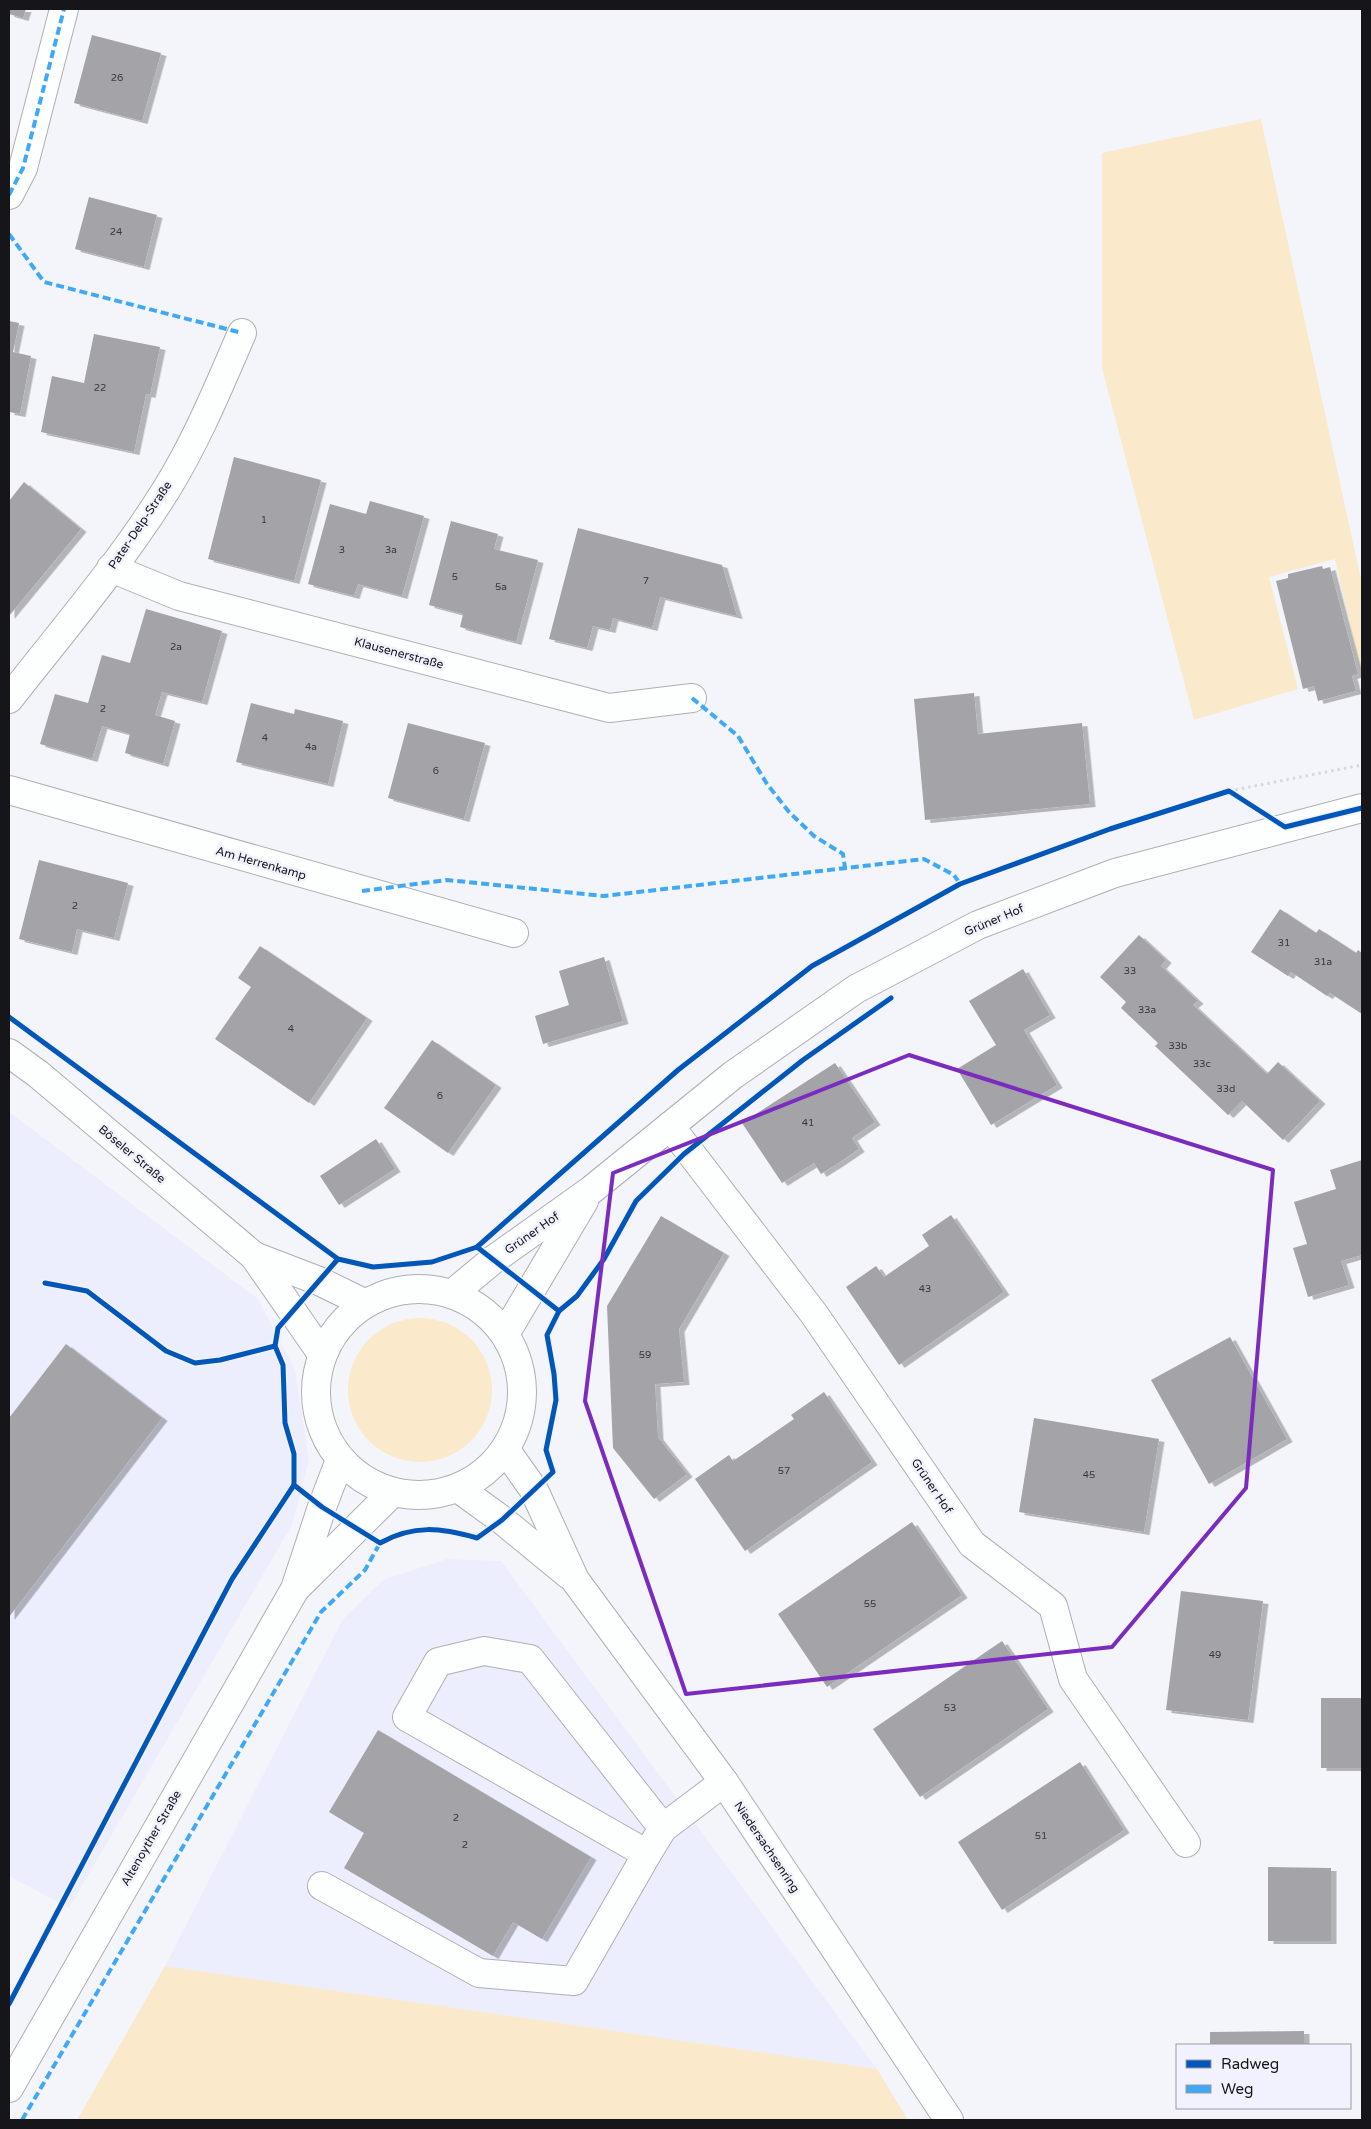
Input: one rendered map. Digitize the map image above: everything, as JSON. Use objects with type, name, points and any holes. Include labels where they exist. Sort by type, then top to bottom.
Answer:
[{"type":"street","points":[[9,195],[23,168],[64,9]]},
{"type":"street","name":"Pater-Delp-Straße","points":[[9,699],[111,568],[166,490],[207,414],[242,333]]},
{"type":"street","name":"Klausenerstraße","points":[[111,568],[179,596],[609,708],[692,698]]},
{"type":"street","name":"Am Herrenkamp","points":[[9,790],[514,933]]},
{"type":"street","name":"Grüner Hof","points":[[452,1294],[493,1260],[590,1191],[733,1075],[856,989],[978,925],[1115,873],[1362,808]]},
{"type":"street","name":"Böseler Straße","points":[[9,1053],[38,1074],[254,1256],[322,1354]]},
{"type":"street","name":"Grüner Hof","points":[[670,1126],[814,1314],[972,1544],[1053,1606],[1073,1679],[1186,1842]]},
{"type":"street","name":"Grüner Hof","points":[[505,1334],[590,1191]]},
{"type":"street","name":"Böseler Straße","points":[[254,1256],[319,1281],[364,1303]]},
{"type":"street","points":[[423,1288],[452,1294],[482,1310],[505,1334],[518,1362],[523,1392],[518,1422],[505,1449],[485,1472],[458,1488],[426,1495],[393,1492],[364,1481],[340,1460],[325,1437],[316,1410],[315,1382],[322,1354],[339,1326],[364,1303],[392,1291],[423,1288]]},
{"type":"street","name":"Niedersachsenring","points":[[505,1449],[534,1490],[575,1580],[724,1782],[949,2120]]},
{"type":"street","name":"Altenoyther Straße","points":[[9,2088],[295,1589],[322,1507],[340,1460]]},
{"type":"street","name":"Niedersachsenring","points":[[458,1488],[502,1520],[575,1580]]},
{"type":"street","name":"Altenoyther Straße","points":[[295,1589],[393,1492]]},
{"type":"street","points":[[647,1854],[407,1717],[438,1662],[484,1651],[530,1660],[663,1828]]},
{"type":"street","points":[[322,1886],[479,1973],[574,1981],[663,1828],[724,1782]]},
{"type":"path","points":[[1229,791],[1362,765]]},
{"type":"path","points":[[1229,791],[1237,796]]},
{"type":"path","points":[[9,2004],[232,1579],[289,1493]]},
{"type":"highlighted area","points":[[909,1055],[1273,1170],[1246,1488],[1112,1647],[686,1694],[585,1401],[613,1173]]},
{"type":"shaded area","points":[[1261,119],[1362,584],[1362,677],[1335,559],[1269,577],[1298,689],[1194,720],[1102,368],[1102,153]]},
{"type":"shaded area","points":[[9,1112],[258,1299],[295,1370],[309,1460],[292,1525],[69,1908],[9,1876]]},
{"type":"shaded area","points":[[420,1318],[448,1323],[471,1339],[487,1362],[492,1390],[487,1418],[471,1441],[448,1457],[420,1462],[392,1457],[369,1441],[353,1418],[348,1390],[353,1362],[369,1339],[392,1323]]},
{"type":"shaded area","points":[[447,1559],[501,1561],[877,2069],[165,1966],[343,1619],[383,1580]]},
{"type":"shaded area","points":[[165,1966],[877,2069],[908,2120],[77,2120]]},
{"type":"building","points":[[9,9],[26,9],[23,18],[9,14]]},
{"type":"building","points":[[92,35],[161,53],[142,121],[74,103]]},
{"type":"building","points":[[89,197],[157,215],[144,267],[75,249]]},
{"type":"building","points":[[9,321],[19,323],[13,352],[31,356],[20,414],[9,412]]},
{"type":"building","points":[[94,334],[160,347],[150,395],[146,394],[134,452],[41,432],[52,376],[84,383]]},
{"type":"building","points":[[234,457],[321,480],[294,581],[208,559]]},
{"type":"building","points":[[24,482],[81,529],[9,616],[9,501]]},
{"type":"building","points":[[370,501],[424,516],[402,596],[358,584],[354,596],[308,584],[330,504],[366,514]]},
{"type":"building","points":[[451,521],[498,534],[494,549],[538,560],[516,642],[460,627],[463,614],[429,605]]},
{"type":"building","points":[[578,528],[722,565],[737,616],[660,597],[652,628],[613,618],[610,630],[593,626],[587,648],[549,639]]},
{"type":"building","points":[[1322,566],[1323,569],[1330,567],[1358,674],[1352,676],[1356,691],[1318,701],[1314,686],[1303,689],[1276,581],[1288,578],[1288,574]]},
{"type":"building","points":[[146,609],[222,631],[202,702],[162,692],[155,715],[175,721],[163,764],[125,753],[130,734],[102,726],[92,759],[40,744],[55,694],[88,703],[102,655],[130,663]]},
{"type":"building","points":[[974,693],[978,734],[1082,723],[1090,804],[925,820],[914,699]]},
{"type":"building","points":[[251,703],[294,714],[295,709],[343,721],[328,784],[236,762]]},
{"type":"building","points":[[408,723],[485,743],[464,819],[388,798]]},
{"type":"building","points":[[39,860],[128,883],[114,938],[77,929],[72,952],[19,939]]},
{"type":"building","points":[[1280,909],[1316,933],[1319,929],[1356,953],[1358,950],[1362,953],[1362,1014],[1330,993],[1327,996],[1291,972],[1288,976],[1251,952]]},
{"type":"building","points":[[1139,935],[1166,960],[1161,966],[1198,1001],[1193,1005],[1267,1074],[1278,1062],[1320,1101],[1283,1140],[1242,1101],[1228,1115],[1155,1046],[1158,1043],[1121,1008],[1126,1002],[1100,977]]},
{"type":"building","points":[[260,946],[367,1018],[309,1103],[215,1039],[251,987],[238,978]]},
{"type":"building","points":[[604,957],[623,1021],[543,1044],[535,1016],[569,1005],[559,971]]},
{"type":"building","points":[[1023,969],[1050,1015],[1024,1030],[1057,1085],[991,1125],[957,1069],[996,1045],[969,1001]]},
{"type":"building","points":[[432,1040],[496,1085],[448,1153],[384,1108]]},
{"type":"building","points":[[835,1063],[875,1122],[852,1138],[859,1149],[840,1162],[821,1174],[814,1163],[782,1183],[742,1123]]},
{"type":"building","points":[[376,1139],[395,1169],[339,1205],[320,1176]]},
{"type":"building","points":[[1362,1160],[1362,1255],[1341,1261],[1349,1285],[1308,1297],[1293,1248],[1307,1244],[1294,1202],[1336,1189],[1330,1170]]},
{"type":"building","points":[[951,1215],[1004,1292],[899,1365],[846,1287],[876,1266],[884,1277],[929,1246],[922,1235]]},
{"type":"building","points":[[661,1216],[724,1253],[679,1329],[684,1382],[655,1384],[658,1437],[687,1474],[654,1499],[613,1448],[607,1306]]},
{"type":"building","points":[[1230,1337],[1287,1439],[1209,1484],[1151,1380]]},
{"type":"building","points":[[66,1344],[162,1418],[9,1617],[9,1418]]},
{"type":"building","points":[[824,1392],[872,1462],[745,1551],[695,1479],[729,1455],[733,1461],[794,1419],[791,1415]]},
{"type":"building","points":[[1034,1418],[1159,1439],[1144,1532],[1019,1512]]},
{"type":"building","points":[[912,1522],[962,1595],[827,1687],[778,1614]]},
{"type":"building","points":[[1181,1591],[1263,1601],[1248,1720],[1166,1710]]},
{"type":"building","points":[[1002,1641],[1048,1709],[920,1797],[873,1729]]},
{"type":"building","points":[[1321,1698],[1362,1698],[1362,1768],[1321,1768]]},
{"type":"building","points":[[378,1730],[591,1857],[542,1939],[513,1922],[493,1956],[344,1868],[364,1833],[329,1812]]},
{"type":"building","points":[[1080,1762],[1124,1830],[1002,1910],[958,1842]]},
{"type":"building","points":[[1268,1867],[1331,1868],[1331,1941],[1268,1941]]},
{"type":"building","points":[[1304,2031],[1304,2044],[1210,2044],[1210,2032]]},
{"type":"marked path","points":[[9,195],[23,168],[64,9]]},
{"type":"marked path","points":[[9,234],[44,282],[242,333]]},
{"type":"marked path","points":[[692,698],[738,736],[767,784],[789,812],[814,836],[843,854],[845,868]]},
{"type":"marked path","points":[[362,891],[447,880],[604,896],[924,859],[954,875],[960,884]]},
{"type":"marked path","points":[[22,2120],[321,1612],[365,1570],[380,1543]]},
{"type":"cycle path","points":[[477,1247],[678,1070],[812,966],[960,884],[1110,829],[1229,791],[1285,827],[1362,808]]},
{"type":"cycle path","points":[[559,1311],[577,1296],[604,1259],[636,1201],[684,1154],[803,1060],[891,998]]},
{"type":"cycle path","points":[[9,1017],[338,1259],[373,1267],[432,1262],[477,1247],[559,1311],[547,1335],[554,1374],[556,1400],[546,1450],[553,1472],[502,1520],[477,1538],[439,1530],[416,1530],[392,1537],[380,1543],[322,1507],[294,1485],[294,1454],[285,1423],[283,1365],[275,1346],[278,1328],[338,1259]]},
{"type":"cycle path","points":[[45,1283],[87,1291],[166,1351],[195,1363],[220,1360],[275,1346]]},
{"type":"cycle path","points":[[9,2004],[232,1579],[294,1485]]}]
